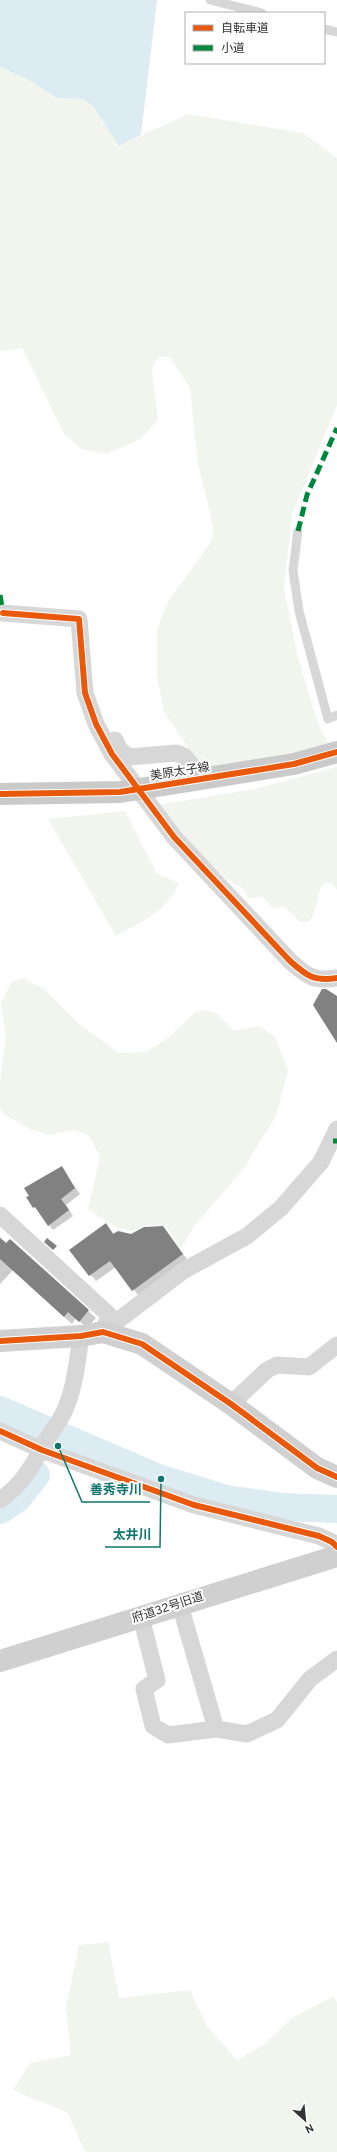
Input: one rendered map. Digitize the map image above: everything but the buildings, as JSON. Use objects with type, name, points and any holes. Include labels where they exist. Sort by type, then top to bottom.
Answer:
[{"type":"main road","name":"美原太子線","points":[[0,794],[120,792],[204,780],[294,764],[337,752]]},
{"type":"street","points":[[3,612],[79,619],[85,693],[96,724],[112,754],[174,837],[270,941],[308,977],[329,979],[337,978]]},
{"type":"street","points":[[90,708],[98,708],[120,750],[129,757],[176,753],[184,756],[204,780]]},
{"type":"street","points":[[0,1341],[81,1336],[103,1332],[183,1271],[246,1236],[281,1208],[321,1162],[337,1129]]},
{"type":"street","points":[[0,1216],[109,1315],[103,1332]]},
{"type":"street","points":[[103,1332],[142,1344],[231,1404],[317,1468],[337,1477]]},
{"type":"street","points":[[0,1500],[13,1491],[36,1462],[63,1414],[75,1381],[81,1336]]},
{"type":"street","points":[[231,1404],[267,1370],[277,1365],[309,1367],[337,1345]]},
{"type":"street","points":[[0,1431],[44,1446],[194,1505],[319,1536],[332,1542],[337,1547]]},
{"type":"street","name":"府道32号旧道","points":[[0,1661],[337,1556]]},
{"type":"street","points":[[180,1605],[216,1728]]},
{"type":"street","points":[[141,1617],[158,1680],[144,1689],[154,1726],[168,1735],[216,1728],[247,1734],[277,1720],[310,1679],[337,1659]]},
{"type":"lane","points":[[210,0],[258,12]]},
{"type":"lane","points":[[325,28],[337,32]]},
{"type":"lane","points":[[298,532],[293,570],[299,611],[328,719],[337,715]]},
{"type":"shaded area","points":[[0,0],[157,0],[141,135],[119,146],[93,106],[83,99],[57,98],[27,79],[0,67]]},
{"type":"shaded area","points":[[0,67],[27,79],[57,98],[83,99],[93,106],[119,146],[188,114],[303,133],[337,158],[337,405],[292,514],[284,588],[298,658],[318,724],[330,747],[250,766],[201,767],[164,712],[157,676],[157,629],[167,603],[211,542],[214,530],[198,464],[190,388],[170,357],[158,357],[152,369],[158,420],[139,440],[106,454],[81,449],[64,434],[22,348],[0,351]]},
{"type":"shaded area","points":[[337,767],[337,890],[331,882],[323,884],[320,889],[314,913],[309,922],[300,922],[285,907],[273,908],[262,897],[248,898],[244,889],[228,880],[201,856],[158,805],[254,789]]},
{"type":"shaded area","points":[[125,811],[157,874],[179,883],[168,901],[153,915],[116,936],[48,819]]},
{"type":"shaded area","points":[[23,978],[44,989],[78,1023],[119,1053],[145,1052],[167,1039],[194,1013],[205,1010],[217,1014],[234,1031],[259,1026],[275,1037],[288,1070],[276,1116],[242,1171],[195,1225],[181,1249],[166,1226],[147,1225],[132,1231],[115,1227],[88,1209],[100,1156],[88,1135],[74,1130],[49,1135],[30,1129],[3,1114],[0,1108],[0,1081],[6,1038],[1,1003],[12,982]]},
{"type":"shaded area","points":[[108,1942],[119,1998],[190,1990],[206,2025],[237,2060],[265,2044],[292,2018],[334,1996],[337,2003],[337,2152],[85,2152],[68,2113],[13,2090],[30,2063],[71,2055],[66,2008],[79,1945]]},
{"type":"waterway","points":[[0,1410],[161,1479],[226,1499],[283,1507],[337,1509]]},
{"type":"waterway","points":[[0,1510],[17,1499],[36,1475]]},
{"type":"marked path","points":[[298,531],[307,495],[337,428]]},
{"type":"marked path","points":[[0,595],[3,613]]},
{"type":"cycle path","points":[[3,613],[79,619],[85,693],[96,724],[112,754],[174,837],[290,961],[310,976],[322,979],[337,978]]},
{"type":"cycle path","points":[[0,794],[120,792],[294,764],[337,752]]},
{"type":"cycle path","points":[[0,1341],[81,1336],[103,1332],[142,1344],[231,1404],[317,1468],[337,1477]]},
{"type":"cycle path","points":[[0,1431],[42,1450],[194,1505],[319,1536],[332,1542],[337,1547]]},
{"type":"place","name":"善秀寺川","points":[[58,1446]]},
{"type":"place","name":"太井川","points":[[161,1479]]}]
